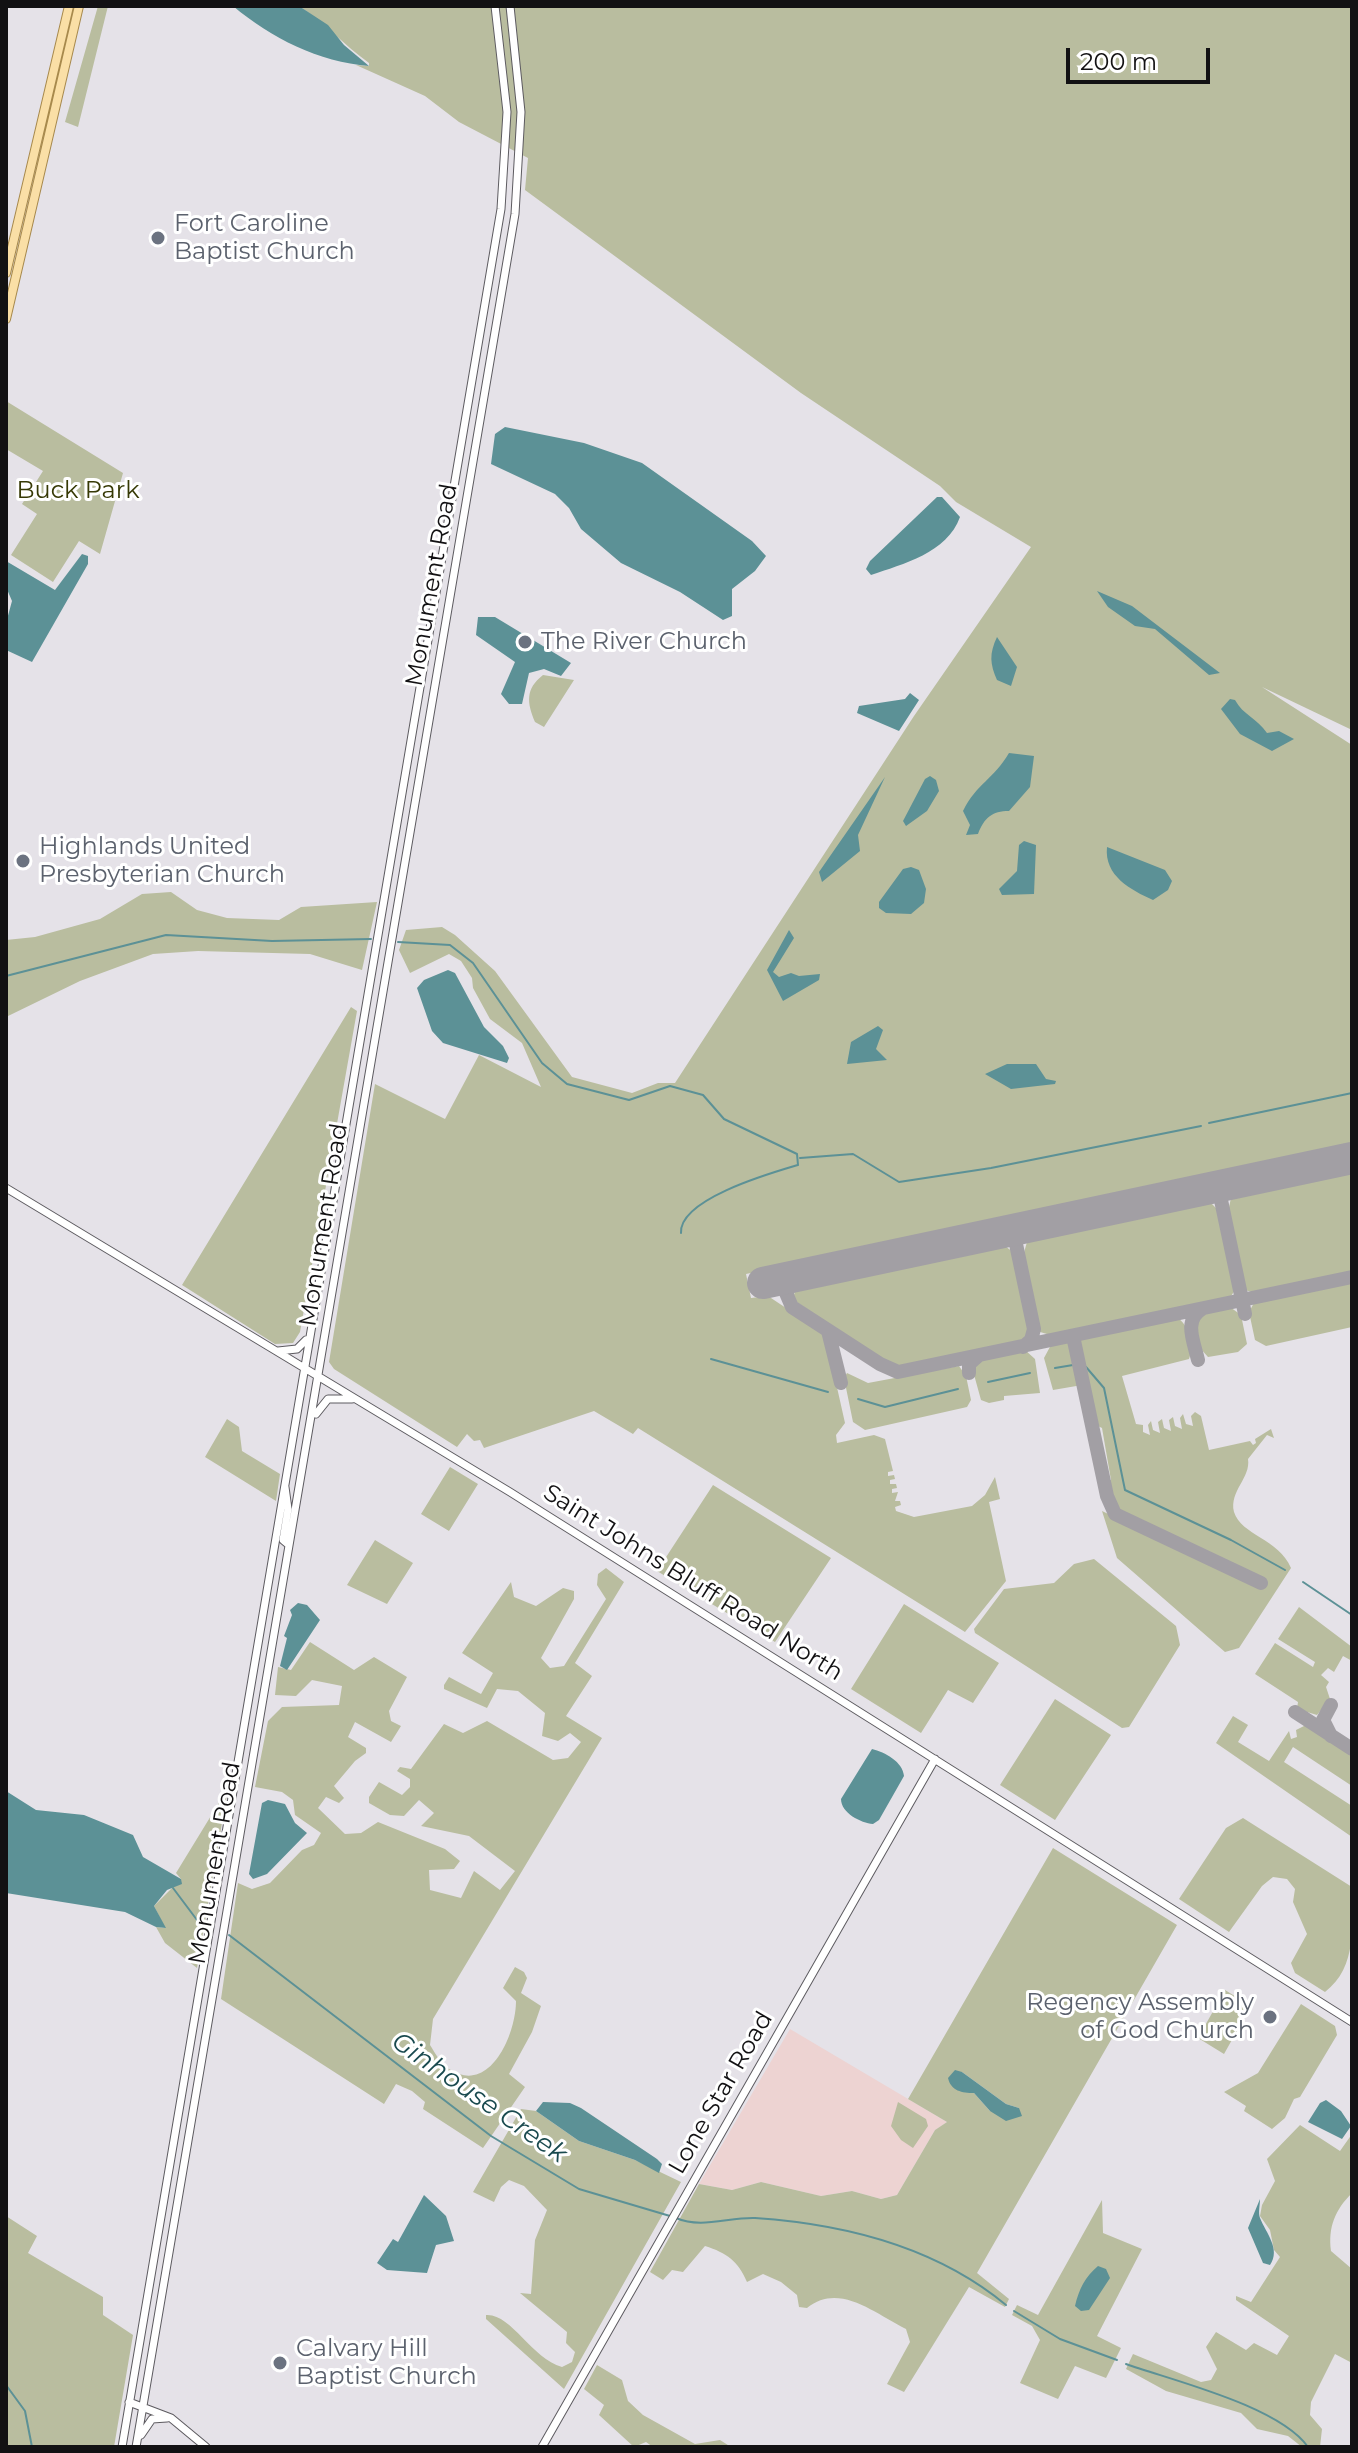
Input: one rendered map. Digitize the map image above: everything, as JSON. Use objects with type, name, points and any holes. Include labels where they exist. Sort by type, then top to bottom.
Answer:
[{"type":"main road","points":[[6,273],[69,6]]},
{"type":"main road","points":[[6,319],[79,6]]},
{"type":"main road","name":"Monument Road","points":[[122,2447],[501,209],[507,112],[495,6]]},
{"type":"main road","name":"Monument Road","points":[[136,2446],[515,214],[521,112],[510,6]]},
{"type":"main road","points":[[353,1081],[368,1084]]},
{"type":"main road","name":"Saint Johns Bluff Road North","points":[[6,1188],[357,1400],[1352,2022]]},
{"type":"main road","points":[[275,1351],[297,1349],[309,1335]]},
{"type":"main road","points":[[312,1423],[328,1399],[357,1400]]},
{"type":"main road","points":[[270,1569],[280,1551],[289,1545],[283,1540],[288,1509],[284,1483]]},
{"type":"main road","name":"Lone Star Road","points":[[542,2447],[935,1759]]},
{"type":"main road","points":[[129,2402],[171,2418],[206,2447]]},
{"type":"main road","points":[[136,2446],[147,2422],[171,2418]]},
{"type":"shaded area","points":[[790,2029],[947,2122],[935,2130],[897,2195],[881,2199],[852,2191],[821,2196],[761,2182],[732,2190],[699,2184]]},
{"type":"green space","points":[[98,6],[108,6],[78,127],[65,122]]},
{"type":"green space","points":[[299,6],[1352,6],[1352,730],[1262,687],[1352,745],[1352,1144],[746,1274],[751,1298],[768,1296],[825,1334],[845,1423],[836,1435],[837,1443],[874,1435],[885,1439],[893,1471],[888,1472],[888,1476],[894,1475],[895,1479],[890,1480],[890,1484],[896,1484],[897,1488],[892,1489],[892,1493],[898,1492],[895,1501],[900,1501],[901,1505],[895,1507],[896,1511],[914,1517],[972,1506],[985,1495],[995,1477],[1000,1499],[989,1502],[1006,1581],[965,1632],[638,1428],[633,1434],[594,1411],[484,1448],[480,1440],[474,1441],[467,1434],[457,1447],[334,1369],[329,1362],[375,1084],[445,1119],[479,1055],[541,1087],[522,1043],[490,1019],[461,961],[449,954],[410,973],[399,950],[406,930],[442,927],[455,935],[495,971],[572,1077],[632,1093],[658,1083],[675,1083],[914,716],[1031,547],[956,502],[940,486],[801,393],[525,190],[528,158],[459,122],[425,96],[356,65],[369,66],[369,63]]},
{"type":"green space","name":"Buck Park","points":[[6,401],[123,473],[100,554],[79,541],[53,582],[11,555],[37,514],[22,504],[43,471],[6,449]]},
{"type":"green space","points":[[543,675],[574,680],[544,727],[535,722],[529,702],[530,691]]},
{"type":"green space","points":[[171,892],[197,910],[227,918],[279,920],[301,907],[377,902],[362,970],[310,954],[198,951],[153,954],[80,981],[6,1017],[6,940],[35,937],[100,919],[142,894]]},
{"type":"green space","points":[[351,1007],[357,1011],[300,1332],[293,1343],[275,1344],[182,1285]]},
{"type":"green space","points":[[1352,1172],[1352,1273],[1255,1293],[1245,1290],[1228,1212],[1231,1198]]},
{"type":"green space","points":[[1210,1202],[1220,1212],[1236,1288],[1230,1298],[1054,1336],[1040,1332],[1023,1256],[1027,1242]]},
{"type":"green space","points":[[1005,1246],[1013,1252],[1029,1331],[1027,1339],[1010,1345],[895,1368],[792,1299],[796,1290]]},
{"type":"green space","points":[[1352,1281],[1352,1327],[1266,1346],[1255,1340],[1249,1312],[1255,1301]]},
{"type":"green space","points":[[1230,1307],[1241,1315],[1247,1344],[1238,1352],[1208,1357],[1200,1348],[1196,1318],[1204,1312]]},
{"type":"green space","points":[[1179,1319],[1190,1337],[1189,1359],[1122,1376],[1136,1424],[1143,1425],[1143,1432],[1150,1435],[1148,1425],[1151,1421],[1153,1430],[1160,1433],[1158,1422],[1162,1419],[1164,1428],[1171,1431],[1169,1420],[1173,1417],[1175,1426],[1182,1429],[1180,1418],[1183,1414],[1186,1424],[1193,1426],[1191,1416],[1195,1412],[1201,1416],[1209,1450],[1250,1441],[1253,1445],[1255,1439],[1271,1429],[1274,1438],[1267,1435],[1248,1459],[1246,1472],[1234,1498],[1234,1512],[1244,1526],[1278,1550],[1291,1568],[1239,1648],[1225,1652],[1117,1558],[1102,1511],[1260,1586],[1263,1579],[1109,1507],[1100,1483],[1111,1480],[1102,1428],[1096,1425],[1088,1384],[1053,1390],[1044,1358],[1051,1345]]},
{"type":"green space","points":[[1025,1350],[1035,1359],[1040,1393],[1004,1396],[1004,1400],[989,1403],[981,1400],[973,1371],[976,1362]]},
{"type":"green space","points":[[959,1366],[966,1376],[971,1400],[967,1407],[865,1430],[853,1422],[844,1378],[847,1373],[868,1383]]},
{"type":"green space","points":[[227,1419],[239,1427],[242,1451],[280,1474],[276,1501],[205,1457]]},
{"type":"green space","points":[[450,1467],[478,1484],[449,1531],[421,1514]]},
{"type":"green space","points":[[713,1485],[831,1558],[775,1642],[657,1571]]},
{"type":"green space","points":[[375,1540],[413,1563],[387,1604],[347,1585]]},
{"type":"green space","points":[[1094,1559],[1176,1626],[1180,1645],[1129,1727],[1122,1728],[975,1633],[974,1629],[1004,1589],[1054,1583],[1074,1564]]},
{"type":"green space","points":[[606,1568],[624,1582],[575,1663],[592,1676],[566,1716],[602,1738],[433,2019],[430,2045],[441,2061],[449,2069],[464,2075],[477,2074],[498,2058],[506,2044],[516,2001],[503,1988],[515,1967],[527,1978],[521,1993],[541,2006],[532,2032],[509,2074],[525,2087],[483,2148],[423,2109],[425,2102],[412,2091],[396,2084],[384,2104],[221,1999],[238,1883],[252,1889],[270,1883],[302,1850],[314,1845],[321,1833],[295,1815],[293,1800],[282,1792],[255,1787],[268,1721],[282,1707],[339,1705],[342,1686],[312,1680],[296,1696],[275,1695],[278,1667],[291,1670],[310,1642],[354,1670],[374,1657],[407,1677],[389,1711],[391,1721],[401,1726],[391,1742],[355,1722],[348,1737],[366,1748],[366,1753],[334,1786],[344,1798],[339,1803],[326,1797],[318,1808],[345,1834],[361,1833],[378,1822],[445,1849],[460,1861],[454,1869],[429,1870],[430,1890],[461,1898],[474,1871],[500,1890],[515,1871],[469,1836],[421,1826],[434,1813],[419,1800],[404,1816],[390,1815],[369,1803],[369,1797],[379,1782],[402,1795],[410,1787],[410,1779],[397,1771],[400,1767],[411,1769],[444,1724],[463,1733],[487,1721],[553,1760],[568,1758],[581,1742],[570,1733],[558,1741],[542,1736],[545,1713],[518,1691],[497,1689],[487,1708],[444,1689],[444,1685],[449,1677],[481,1694],[493,1673],[462,1653],[511,1582],[514,1597],[536,1606],[563,1588],[574,1591],[574,1599],[541,1658],[550,1668],[564,1666],[606,1599],[597,1585],[598,1574]]},
{"type":"green space","points":[[904,1604],[999,1663],[973,1703],[948,1690],[921,1733],[851,1689]]},
{"type":"green space","points":[[1299,1607],[1352,1647],[1352,1661],[1343,1656],[1334,1672],[1328,1668],[1321,1675],[1329,1682],[1326,1687],[1330,1699],[1317,1715],[1297,1709],[1298,1702],[1255,1674],[1275,1643],[1313,1667],[1315,1662],[1278,1639]]},
{"type":"green space","points":[[1055,1699],[1111,1735],[1055,1820],[1000,1785]]},
{"type":"green space","points":[[1233,1716],[1248,1725],[1238,1742],[1269,1761],[1289,1731],[1291,1739],[1297,1737],[1296,1730],[1308,1724],[1352,1753],[1352,1786],[1293,1747],[1284,1762],[1352,1806],[1352,1837],[1216,1743]]},
{"type":"green space","points":[[228,1788],[197,1968],[165,1943],[156,1927],[165,1928],[154,1906],[181,1879],[176,1873]]},
{"type":"green space","points":[[1243,1818],[1352,1887],[1352,1930],[1348,1958],[1336,1982],[1325,1992],[1295,1973],[1291,1963],[1307,1934],[1293,1902],[1295,1889],[1287,1879],[1273,1877],[1262,1886],[1229,1932],[1179,1899],[1226,1828]]},
{"type":"green space","points":[[1053,1848],[1177,1925],[977,2273],[1009,2299],[1005,2307],[969,2287],[904,2392],[887,2384],[910,2342],[906,2329],[869,2308],[831,2298],[807,2308],[799,2307],[797,2295],[781,2282],[763,2274],[747,2282],[731,2259],[705,2246],[683,2272],[672,2270],[663,2280],[650,2272],[699,2184],[732,2190],[761,2182],[821,2196],[852,2191],[881,2199],[897,2195],[935,2130],[947,2122],[908,2099]],"holes":[[[962,2072],[1006,2104],[1019,2108],[990,2111],[974,2093],[962,2091]]]},
{"type":"green space","points":[[1225,1990],[1251,2006],[1224,2054],[1198,2038]]},
{"type":"green space","points":[[1301,2004],[1335,2026],[1337,2035],[1300,2097],[1294,2099],[1285,2118],[1272,2129],[1244,2111],[1246,2106],[1224,2092],[1258,2073]]},
{"type":"green space","points":[[898,2102],[926,2119],[928,2126],[913,2148],[901,2140],[891,2126]]},
{"type":"green space","points":[[521,2109],[536,2111],[579,2141],[635,2160],[681,2182],[564,2389],[486,2319],[486,2315],[504,2321],[551,2362],[562,2367],[572,2362],[575,2352],[566,2343],[567,2332],[520,2293],[531,2294],[535,2240],[547,2210],[524,2186],[509,2180],[501,2187],[494,2202],[473,2192]]},
{"type":"green space","points":[[1300,2125],[1340,2151],[1352,2134],[1352,2193],[1334,2219],[1330,2242],[1331,2251],[1352,2269],[1352,2363],[1335,2354],[1311,2402],[1310,2415],[1322,2429],[1320,2447],[1302,2447],[1288,2436],[1257,2429],[1241,2413],[1166,2391],[1126,2369],[1133,2354],[1201,2382],[1211,2380],[1217,2369],[1206,2347],[1216,2332],[1246,2350],[1254,2343],[1277,2355],[1289,2336],[1236,2300],[1236,2296],[1251,2302],[1280,2257],[1274,2250],[1270,2230],[1260,2216],[1262,2205],[1275,2181],[1267,2159]]},
{"type":"green space","points":[[1102,2200],[1103,2233],[1142,2249],[1097,2336],[1121,2348],[1106,2378],[1075,2366],[1058,2399],[1020,2383],[1040,2340],[1032,2326],[1012,2315],[1017,2305],[1038,2315]]},
{"type":"green space","points":[[6,2216],[37,2236],[28,2253],[103,2297],[103,2315],[133,2335],[114,2447],[6,2447]]},
{"type":"green space","points":[[597,2365],[622,2380],[628,2401],[643,2415],[695,2444],[720,2440],[731,2447],[653,2447],[646,2442],[634,2447],[599,2415],[604,2405],[584,2389]]},
{"type":"water","points":[[233,6],[299,6],[328,25],[344,45],[369,66],[314,54],[263,28]]},
{"type":"water","points":[[505,427],[584,443],[642,463],[752,541],[766,556],[755,571],[732,589],[732,616],[723,620],[680,592],[621,563],[581,529],[569,508],[555,494],[491,464],[495,434]]},
{"type":"water","points":[[937,497],[942,497],[960,517],[945,540],[923,555],[871,575],[866,569],[870,561]]},
{"type":"water","points":[[82,554],[88,556],[88,564],[32,662],[6,650],[6,623],[12,601],[6,587],[6,561],[55,590]]},
{"type":"water","points":[[1097,591],[1132,606],[1220,673],[1209,675],[1155,629],[1135,626],[1108,607]]},
{"type":"water","points":[[478,617],[495,617],[571,663],[561,676],[544,669],[529,673],[522,704],[509,704],[501,694],[515,662],[476,635]]},
{"type":"water","points":[[997,637],[1017,667],[1011,686],[997,680],[993,669],[991,659]]},
{"type":"water","points":[[910,693],[919,700],[899,731],[857,713],[859,706],[905,699]]},
{"type":"water","points":[[1230,699],[1235,700],[1267,733],[1279,731],[1294,739],[1272,751],[1240,734],[1221,709]]},
{"type":"water","points":[[1009,753],[1034,756],[1030,787],[1009,811],[993,814],[978,834],[966,835],[970,825],[963,811]]},
{"type":"water","points":[[930,776],[936,780],[939,791],[927,811],[906,826],[903,821],[925,779]]},
{"type":"water","points":[[885,777],[858,835],[860,851],[822,882],[819,872]]},
{"type":"water","points":[[1024,841],[1036,845],[1034,894],[1002,895],[999,889],[1017,871],[1019,845]]},
{"type":"water","points":[[1107,847],[1165,870],[1172,881],[1168,890],[1153,900],[1136,892],[1114,874],[1107,857]]},
{"type":"water","points":[[911,867],[919,870],[926,889],[924,903],[911,914],[886,913],[879,908],[879,902],[903,869]]},
{"type":"water","points":[[789,930],[794,938],[773,972],[779,977],[791,973],[799,976],[820,974],[819,980],[783,1001],[767,970]]},
{"type":"water","points":[[448,970],[455,973],[484,1027],[503,1046],[509,1058],[507,1063],[443,1043],[432,1031],[417,988],[424,980]]},
{"type":"water","points":[[878,1026],[883,1030],[876,1049],[887,1060],[847,1064],[851,1042]]},
{"type":"water","points":[[1007,1064],[1036,1064],[1046,1079],[1056,1081],[1055,1084],[1011,1089],[985,1074]]},
{"type":"water","points":[[298,1603],[307,1605],[320,1620],[287,1670],[280,1666],[287,1638],[284,1636],[292,1615],[290,1610]]},
{"type":"water","points":[[872,1749],[892,1758],[904,1776],[879,1820],[873,1824],[852,1816],[844,1809],[841,1799]]},
{"type":"water","points":[[6,1791],[36,1810],[84,1815],[133,1835],[143,1857],[181,1879],[182,1884],[167,1890],[154,1906],[166,1928],[156,1927],[125,1912],[6,1893]]},
{"type":"water","points":[[268,1800],[285,1804],[295,1823],[307,1833],[267,1874],[253,1879],[249,1874],[262,1803]]},
{"type":"water","points":[[955,2070],[1006,2104],[1019,2108],[1022,2116],[1006,2121],[990,2111],[974,2093],[954,2088],[948,2078]]},
{"type":"water","points":[[1326,2100],[1341,2111],[1351,2126],[1342,2139],[1308,2122],[1320,2103]]},
{"type":"water","points":[[543,2102],[570,2103],[581,2108],[657,2159],[662,2164],[659,2173],[635,2160],[579,2141],[536,2111]]},
{"type":"water","points":[[424,2195],[446,2216],[454,2241],[436,2245],[427,2273],[387,2270],[377,2263],[393,2239],[398,2242]]},
{"type":"water","points":[[1260,2199],[1259,2216],[1274,2253],[1270,2265],[1263,2263],[1248,2228]]},
{"type":"water","points":[[1098,2266],[1106,2269],[1110,2278],[1089,2310],[1081,2311],[1075,2306],[1078,2294]]},
{"type":"waterway","points":[[6,976],[166,935],[272,941],[371,939]]},
{"type":"waterway","points":[[398,942],[450,945],[473,963],[542,1063],[567,1084],[629,1100],[670,1086],[703,1095],[724,1119],[797,1154],[798,1165],[729,1189],[695,1209],[684,1221],[681,1233]]},
{"type":"waterway","points":[[1209,1123],[1352,1093]]},
{"type":"waterway","points":[[800,1158],[853,1154],[899,1182],[991,1168],[1201,1126]]},
{"type":"waterway","points":[[711,1359],[828,1392]]},
{"type":"waterway","points":[[1055,1368],[1073,1365]]},
{"type":"waterway","points":[[1086,1367],[1104,1388],[1125,1490],[1231,1540],[1285,1570]]},
{"type":"waterway","points":[[988,1382],[1030,1373]]},
{"type":"waterway","points":[[858,1399],[885,1407],[958,1389]]},
{"type":"waterway","points":[[1303,1582],[1352,1615]]},
{"type":"waterway","name":"Ginhouse Creek","points":[[173,1888],[203,1928]]},
{"type":"waterway","name":"Ginhouse Creek","points":[[229,1935],[491,2136],[579,2189],[670,2216]]},
{"type":"waterway","name":"Ginhouse Creek","points":[[676,2218],[705,2223],[755,2218],[856,2233],[888,2242],[950,2268],[1006,2305]]},
{"type":"waterway","name":"Ginhouse Creek","points":[[1014,2311],[1060,2339],[1117,2360]]},
{"type":"waterway","name":"Ginhouse Creek","points":[[1126,2364],[1250,2407],[1294,2432],[1308,2447]]},
{"type":"waterway","points":[[6,2385],[25,2411],[32,2447]]},
{"type":"taxiway","points":[[1218,1186],[1245,1314]]},
{"type":"taxiway","points":[[1013,1230],[1034,1329],[1031,1340],[1023,1347]]},
{"type":"taxiway","points":[[797,1276],[786,1293],[792,1307],[880,1364],[898,1372],[1352,1277]]},
{"type":"taxiway","points":[[1198,1360],[1191,1325],[1202,1309]]},
{"type":"taxiway","points":[[828,1331],[841,1383]]},
{"type":"taxiway","points":[[1073,1336],[1107,1496],[1115,1514],[1261,1583]]},
{"type":"taxiway","points":[[969,1373],[969,1364],[978,1356]]},
{"type":"taxiway","points":[[1331,1705],[1323,1720],[1331,1736]]},
{"type":"taxiway","points":[[1295,1712],[1352,1749]]},
{"type":"runway","points":[[763,1283],[1352,1158]]},
{"type":"place","name":"Fort Caroline Baptist Church","points":[[158,238]]},
{"type":"place","name":"The River Church","points":[[525,642]]},
{"type":"place","name":"Highlands United Presbyterian Church","points":[[23,861]]},
{"type":"place","name":"Regency Assembly of God Church","points":[[1270,2017]]},
{"type":"place","name":"Calvary Hill Baptist Church","points":[[280,2363]]}]
